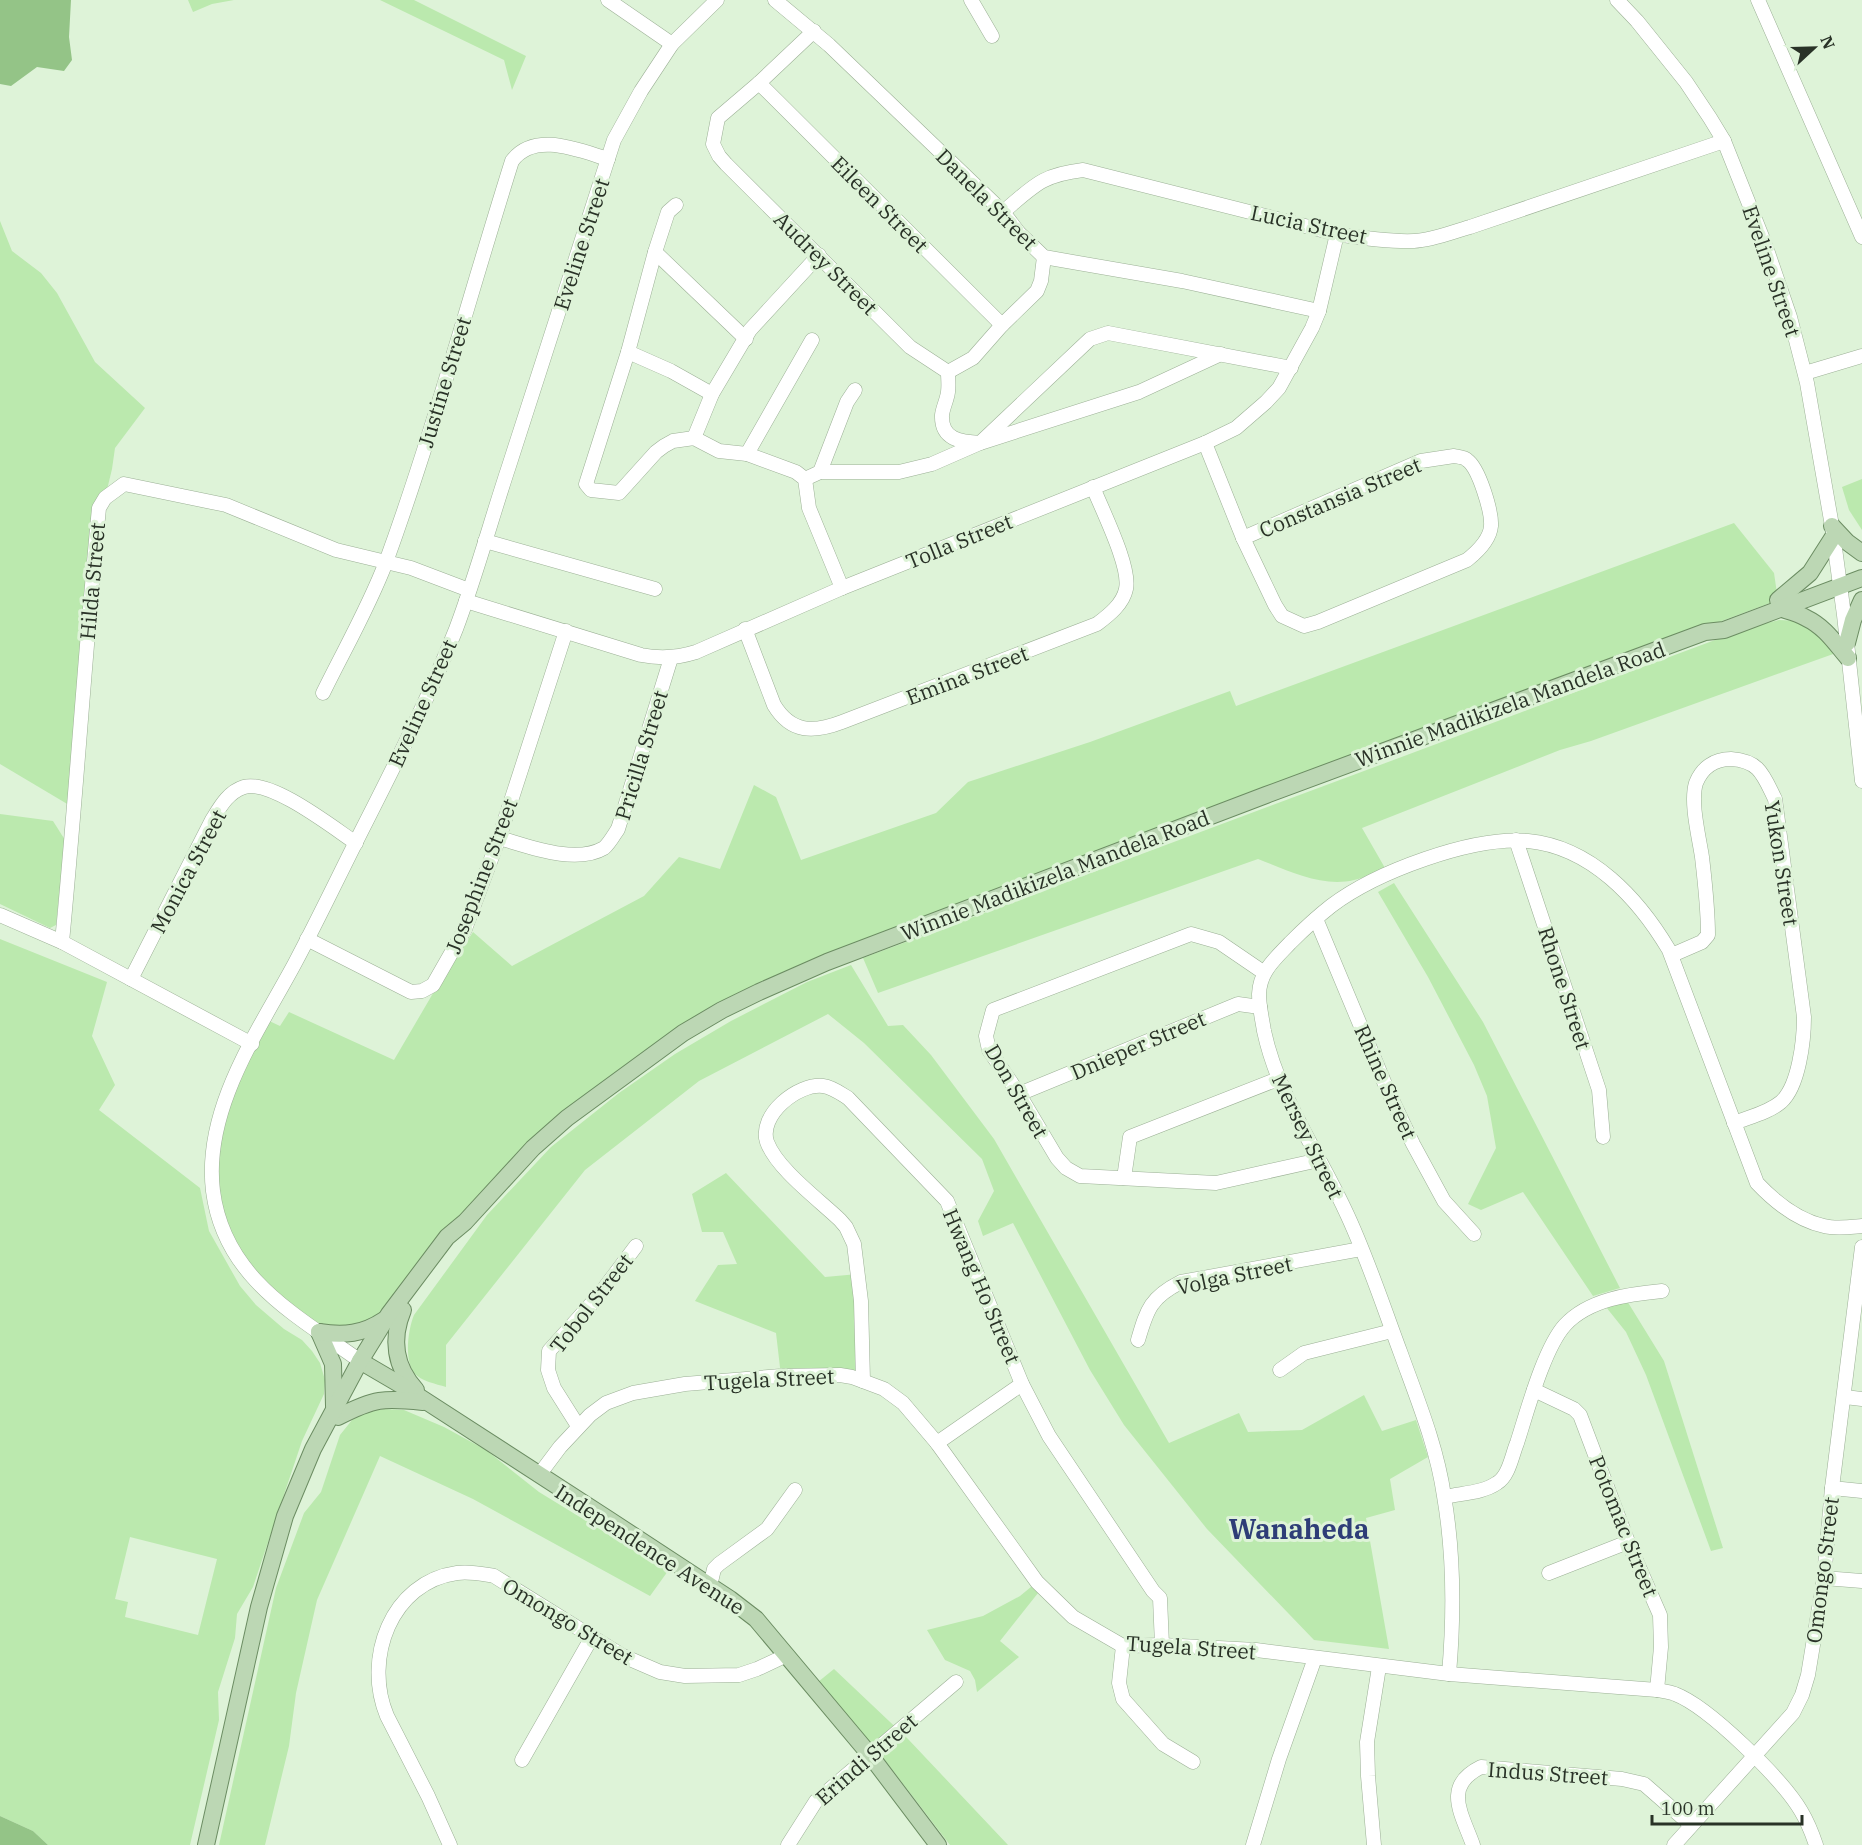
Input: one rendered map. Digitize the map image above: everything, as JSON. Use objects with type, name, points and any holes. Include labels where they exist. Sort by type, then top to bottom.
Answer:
[{"type":"main road","points":[[1847,651],[1818,625],[1778,604],[1810,573],[1833,532],[1862,552]]},
{"type":"main road","name":"Winnie Madikizela Mandela Road","points":[[206,1845],[259,1607],[278,1543],[292,1518],[336,1413],[396,1312],[453,1243],[465,1222],[514,1167],[567,1118],[683,1033],[722,1010],[858,949],[1488,711],[1705,632],[1719,622],[1840,582],[1862,570]]},
{"type":"main road","name":"Winnie Madikizela Mandela Road","points":[[1840,582],[1862,578]]},
{"type":"main road","points":[[1847,651],[1853,620],[1862,600]]},
{"type":"main road","points":[[319,1332],[341,1335],[358,1332],[396,1312]]},
{"type":"main road","points":[[396,1312],[397,1356],[409,1382],[427,1402]]},
{"type":"main road","points":[[319,1332],[333,1364],[336,1413],[377,1400],[427,1402]]},
{"type":"main road","name":"Independence Avenue","points":[[364,1363],[710,1586],[756,1619],[870,1755],[938,1845]]},
{"type":"street","points":[[608,0],[672,44]]},
{"type":"street","name":"Eveline Street","points":[[364,1363],[267,1294],[245,1268],[227,1241],[213,1191],[212,1166],[215,1135],[239,1068],[356,843],[442,662],[467,596],[614,140],[631,108],[672,44],[717,0]]},
{"type":"street","name":"Danela Street","points":[[775,0],[814,31],[1004,212],[1019,233],[1044,257],[1182,281],[1319,311]]},
{"type":"street","points":[[971,0],[992,36]]},
{"type":"street","name":"Eveline Street","points":[[1617,0],[1637,21],[1679,74],[1724,141],[1780,283],[1804,373],[1833,532],[1862,781]]},
{"type":"street","points":[[1758,0],[1862,237]]},
{"type":"street","name":"Audrey Street","points":[[814,31],[718,118],[712,144],[719,156],[910,347],[948,372]]},
{"type":"street","name":"Eileen Street","points":[[759,83],[1002,325]]},
{"type":"street","name":"Lucia Street","points":[[1004,212],[1040,181],[1060,173],[1083,170],[1337,234],[1415,241],[1438,237],[1724,141]]},
{"type":"street","name":"Justine Street","points":[[323,693],[386,563],[435,415],[512,161],[524,148],[537,144],[562,146],[608,159]]},
{"type":"street","points":[[676,206],[668,212],[655,252],[628,352],[586,484],[589,489],[612,494],[618,493],[664,446],[673,441],[694,438],[719,451],[747,454],[796,472],[806,479],[809,508],[842,588]]},
{"type":"street","name":"Tolla Street","points":[[467,596],[641,655],[671,658],[696,652],[842,588],[1205,443],[1236,429],[1279,388],[1319,311],[1337,234]]},
{"type":"street","points":[[655,252],[746,339]]},
{"type":"street","points":[[694,438],[712,394],[763,314],[819,255]]},
{"type":"street","points":[[1044,257],[1041,281],[1037,291],[973,357],[948,372],[948,393],[942,416],[945,429],[950,436],[960,442],[980,443],[1090,339],[1108,333],[1291,368]]},
{"type":"street","points":[[747,454],[812,340]]},
{"type":"street","points":[[628,352],[671,371],[712,394]]},
{"type":"street","points":[[806,479],[820,472],[899,472],[933,464],[980,443],[1139,392],[1221,354]]},
{"type":"street","points":[[1804,373],[1862,356]]},
{"type":"street","points":[[820,472],[847,402],[855,390]]},
{"type":"street","name":"Constansia Street","points":[[1205,443],[1243,538],[1282,616],[1304,626],[1467,560],[1476,553],[1491,528],[1490,509],[1473,466],[1466,459],[1454,456],[1436,458],[1421,461],[1243,538]]},
{"type":"street","name":"Hilda Street","points":[[62,942],[72,841],[87,628],[99,508],[105,498],[124,484],[216,503],[263,519],[336,550],[411,568],[467,596]]},
{"type":"street","name":"Emina Street","points":[[745,629],[780,715],[794,726],[824,729],[1097,624],[1118,606],[1126,590],[1127,574],[1093,487]]},
{"type":"street","points":[[485,541],[654,589]]},
{"type":"street","name":"Josephine Street","points":[[307,939],[411,992],[422,991],[433,985],[465,929],[499,838],[566,631]]},
{"type":"street","name":"Pricilla Street","points":[[499,838],[563,854],[585,855],[605,847],[618,830],[671,658]]},
{"type":"street","name":"Yukon Street","points":[[1672,955],[1702,942],[1708,935],[1708,910],[1695,807],[1695,786],[1704,768],[1721,759],[1747,760],[1763,774],[1775,799],[1804,1017],[1804,1034],[1799,1062],[1789,1093],[1780,1103],[1734,1123]]},
{"type":"street","name":"Monica Street","points":[[132,980],[212,820],[222,803],[234,792],[246,786],[263,787],[286,797],[356,843]]},
{"type":"street","points":[[1263,972],[1297,936],[1331,906],[1399,870],[1442,854],[1480,844],[1516,840],[1543,843],[1574,854],[1596,866],[1612,879],[1634,902],[1672,955],[1757,1183],[1775,1202],[1794,1214],[1824,1226],[1862,1226]]},
{"type":"street","name":"Rhone Street","points":[[1516,840],[1599,1090],[1603,1137]]},
{"type":"street","points":[[0,915],[62,942],[252,1044]]},
{"type":"street","name":"Rhine Street","points":[[1316,919],[1387,1089],[1413,1144],[1444,1201],[1474,1234]]},
{"type":"street","name":"Don Street","points":[[1263,972],[1219,942],[1191,934],[993,1010],[986,1036],[989,1050],[1019,1094],[1057,1158],[1066,1168],[1080,1176],[1216,1183],[1319,1160]]},
{"type":"street","name":"Mersey Street","points":[[1263,972],[1259,992],[1260,1007],[1278,1079],[1345,1210],[1392,1331],[1435,1452],[1444,1497],[1453,1605],[1449,1674]]},
{"type":"street","name":"Dnieper Street","points":[[1019,1094],[1238,1004],[1260,1007]]},
{"type":"street","points":[[1124,1178],[1130,1137],[1278,1079]]},
{"type":"street","name":"Hwang Ho Street","points":[[863,1381],[861,1301],[851,1236],[840,1220],[782,1166],[767,1141],[768,1122],[778,1106],[798,1092],[822,1086],[836,1090],[848,1098],[947,1201],[1022,1384],[1049,1436],[1153,1591],[1160,1598],[1162,1645]]},
{"type":"street","name":"Tobol Street","points":[[578,1426],[554,1388],[548,1370],[549,1351],[600,1294],[636,1246]]},
{"type":"street","name":"Omongo Street","points":[[1674,1845],[1793,1713],[1802,1695],[1813,1650],[1824,1578],[1832,1488],[1858,1307],[1862,1247]]},
{"type":"street","name":"Volga Street","points":[[1138,1340],[1144,1318],[1152,1302],[1164,1291],[1181,1282],[1361,1249]]},
{"type":"street","points":[[1444,1497],[1488,1488],[1500,1482],[1508,1469],[1552,1344],[1571,1320],[1602,1302],[1662,1291]]},
{"type":"street","points":[[1280,1370],[1304,1353],[1392,1331]]},
{"type":"street","name":"Tugela Street","points":[[539,1475],[578,1426],[606,1403],[633,1393],[659,1387],[781,1376],[840,1375],[863,1381],[884,1389],[903,1403],[937,1443],[1037,1582],[1073,1617],[1123,1646],[1162,1645],[1256,1650],[1379,1667],[1657,1690],[1675,1694],[1707,1714],[1773,1774],[1801,1811],[1816,1845]]},
{"type":"street","points":[[937,1443],[1022,1384]]},
{"type":"street","name":"Potomac Street","points":[[1534,1390],[1574,1408],[1580,1415],[1628,1542],[1660,1616],[1661,1647],[1657,1690]]},
{"type":"street","points":[[1845,1397],[1862,1399]]},
{"type":"street","points":[[1832,1488],[1862,1491]]},
{"type":"street","points":[[710,1586],[714,1569],[767,1529],[795,1490]]},
{"type":"street","points":[[1549,1573],[1628,1542]]},
{"type":"street","name":"Omongo Street","points":[[450,1845],[382,1706],[378,1664],[380,1650],[400,1604],[428,1582],[451,1574],[474,1572],[494,1576],[592,1637],[641,1665],[660,1672],[676,1675],[739,1675],[787,1655]]},
{"type":"street","points":[[1824,1578],[1862,1581]]},
{"type":"street","points":[[522,1760],[592,1637]]},
{"type":"street","points":[[1123,1646],[1119,1683],[1123,1699],[1163,1744],[1193,1762]]},
{"type":"street","points":[[1253,1845],[1279,1759],[1315,1658]]},
{"type":"street","points":[[1374,1845],[1367,1742],[1379,1667]]},
{"type":"street","name":"Erindi Street","points":[[788,1845],[816,1801],[956,1682]]},
{"type":"street","name":"Indus Street","points":[[1473,1845],[1457,1803],[1457,1792],[1467,1775],[1481,1767],[1634,1780],[1644,1784],[1691,1825]]},
{"type":"shaded area","points":[[0,0],[71,0],[69,37],[72,60],[64,71],[37,67],[11,86],[0,84]]},
{"type":"shaded area","points":[[188,0],[234,0],[212,4],[193,12]]},
{"type":"shaded area","points":[[380,0],[414,0],[526,56],[512,90],[504,60]]},
{"type":"shaded area","points":[[0,221],[12,251],[41,273],[57,293],[95,362],[145,408],[115,448],[105,498],[74,808],[0,764]]},
{"type":"shaded area","points":[[1862,479],[1862,530],[1849,510],[1842,487]]},
{"type":"shaded area","points":[[1734,523],[1774,573],[1778,600],[1719,622],[1705,632],[722,1010],[533,1148],[383,1320],[319,1332],[267,1294],[218,1215],[215,1135],[265,1019],[280,1026],[289,1012],[394,1060],[432,995],[473,932],[512,966],[644,896],[679,857],[720,869],[754,785],[776,797],[801,860],[936,813],[968,782],[1090,742],[1230,691],[1236,706]]},
{"type":"shaded area","points":[[1779,620],[1805,625],[1817,633],[1836,653],[1560,750],[1362,828],[1385,868],[1362,878],[1342,882],[1317,880],[1258,859],[878,993],[863,958],[1715,640]]},
{"type":"shaded area","points":[[0,814],[53,821],[65,840],[56,925],[50,928],[0,904]]},
{"type":"shaded area","points":[[1394,883],[1483,1022],[1620,1288],[1593,1296],[1523,1192],[1481,1210],[1468,1204],[1496,1148],[1487,1096],[1474,1065],[1428,977],[1378,892]]},
{"type":"shaded area","points":[[0,939],[107,982],[92,1036],[115,1085],[99,1110],[200,1188],[209,1231],[240,1286],[256,1305],[284,1329],[302,1340],[312,1351],[320,1363],[325,1380],[324,1394],[302,1441],[253,1587],[237,1614],[235,1638],[218,1692],[219,1720],[190,1845],[48,1845],[33,1831],[0,1816]],"holes":[[[130,1537],[217,1559],[198,1635],[125,1617],[128,1602],[115,1599]]]},
{"type":"shaded area","points":[[851,965],[888,1026],[903,1025],[931,1055],[994,1139],[1169,1443],[1239,1413],[1248,1432],[1302,1430],[1364,1395],[1382,1431],[1416,1420],[1428,1457],[1390,1479],[1395,1510],[1366,1518],[1389,1649],[1314,1640],[1207,1529],[1124,1425],[1090,1370],[1013,1223],[983,1236],[978,1221],[994,1191],[982,1159],[864,1043],[828,1014],[699,1081],[585,1170],[446,1345],[446,1387],[425,1380],[414,1373],[409,1360],[408,1344],[414,1315],[487,1215],[551,1147],[619,1093],[675,1054],[731,1021],[807,982]]},
{"type":"shaded area","points":[[726,1173],[825,1277],[858,1274],[863,1381],[781,1376],[776,1333],[695,1301],[718,1265],[737,1264],[723,1232],[702,1232],[692,1194]]},
{"type":"shaded area","points":[[1624,1296],[1664,1361],[1723,1548],[1711,1551],[1646,1375],[1626,1332],[1602,1302]]},
{"type":"shaded area","points":[[404,1410],[444,1427],[486,1450],[539,1492],[668,1571],[650,1596],[473,1499],[380,1456],[317,1600],[296,1693],[289,1746],[265,1845],[219,1845],[276,1588],[304,1513],[321,1492],[340,1435],[352,1420],[370,1411]]},
{"type":"shaded area","points":[[1037,1582],[1042,1588],[1000,1641],[1019,1657],[977,1692],[975,1680],[970,1671],[945,1660],[927,1630],[983,1616],[1020,1596]]},
{"type":"shaded area","points":[[834,1669],[908,1739],[1008,1845],[950,1845],[881,1755],[818,1682]]},
{"type":"shaded area","points":[[0,1816],[33,1831],[48,1845],[0,1845]]},
{"type":"district","name":"Wanaheda","points":[[1299,1528]]}]
